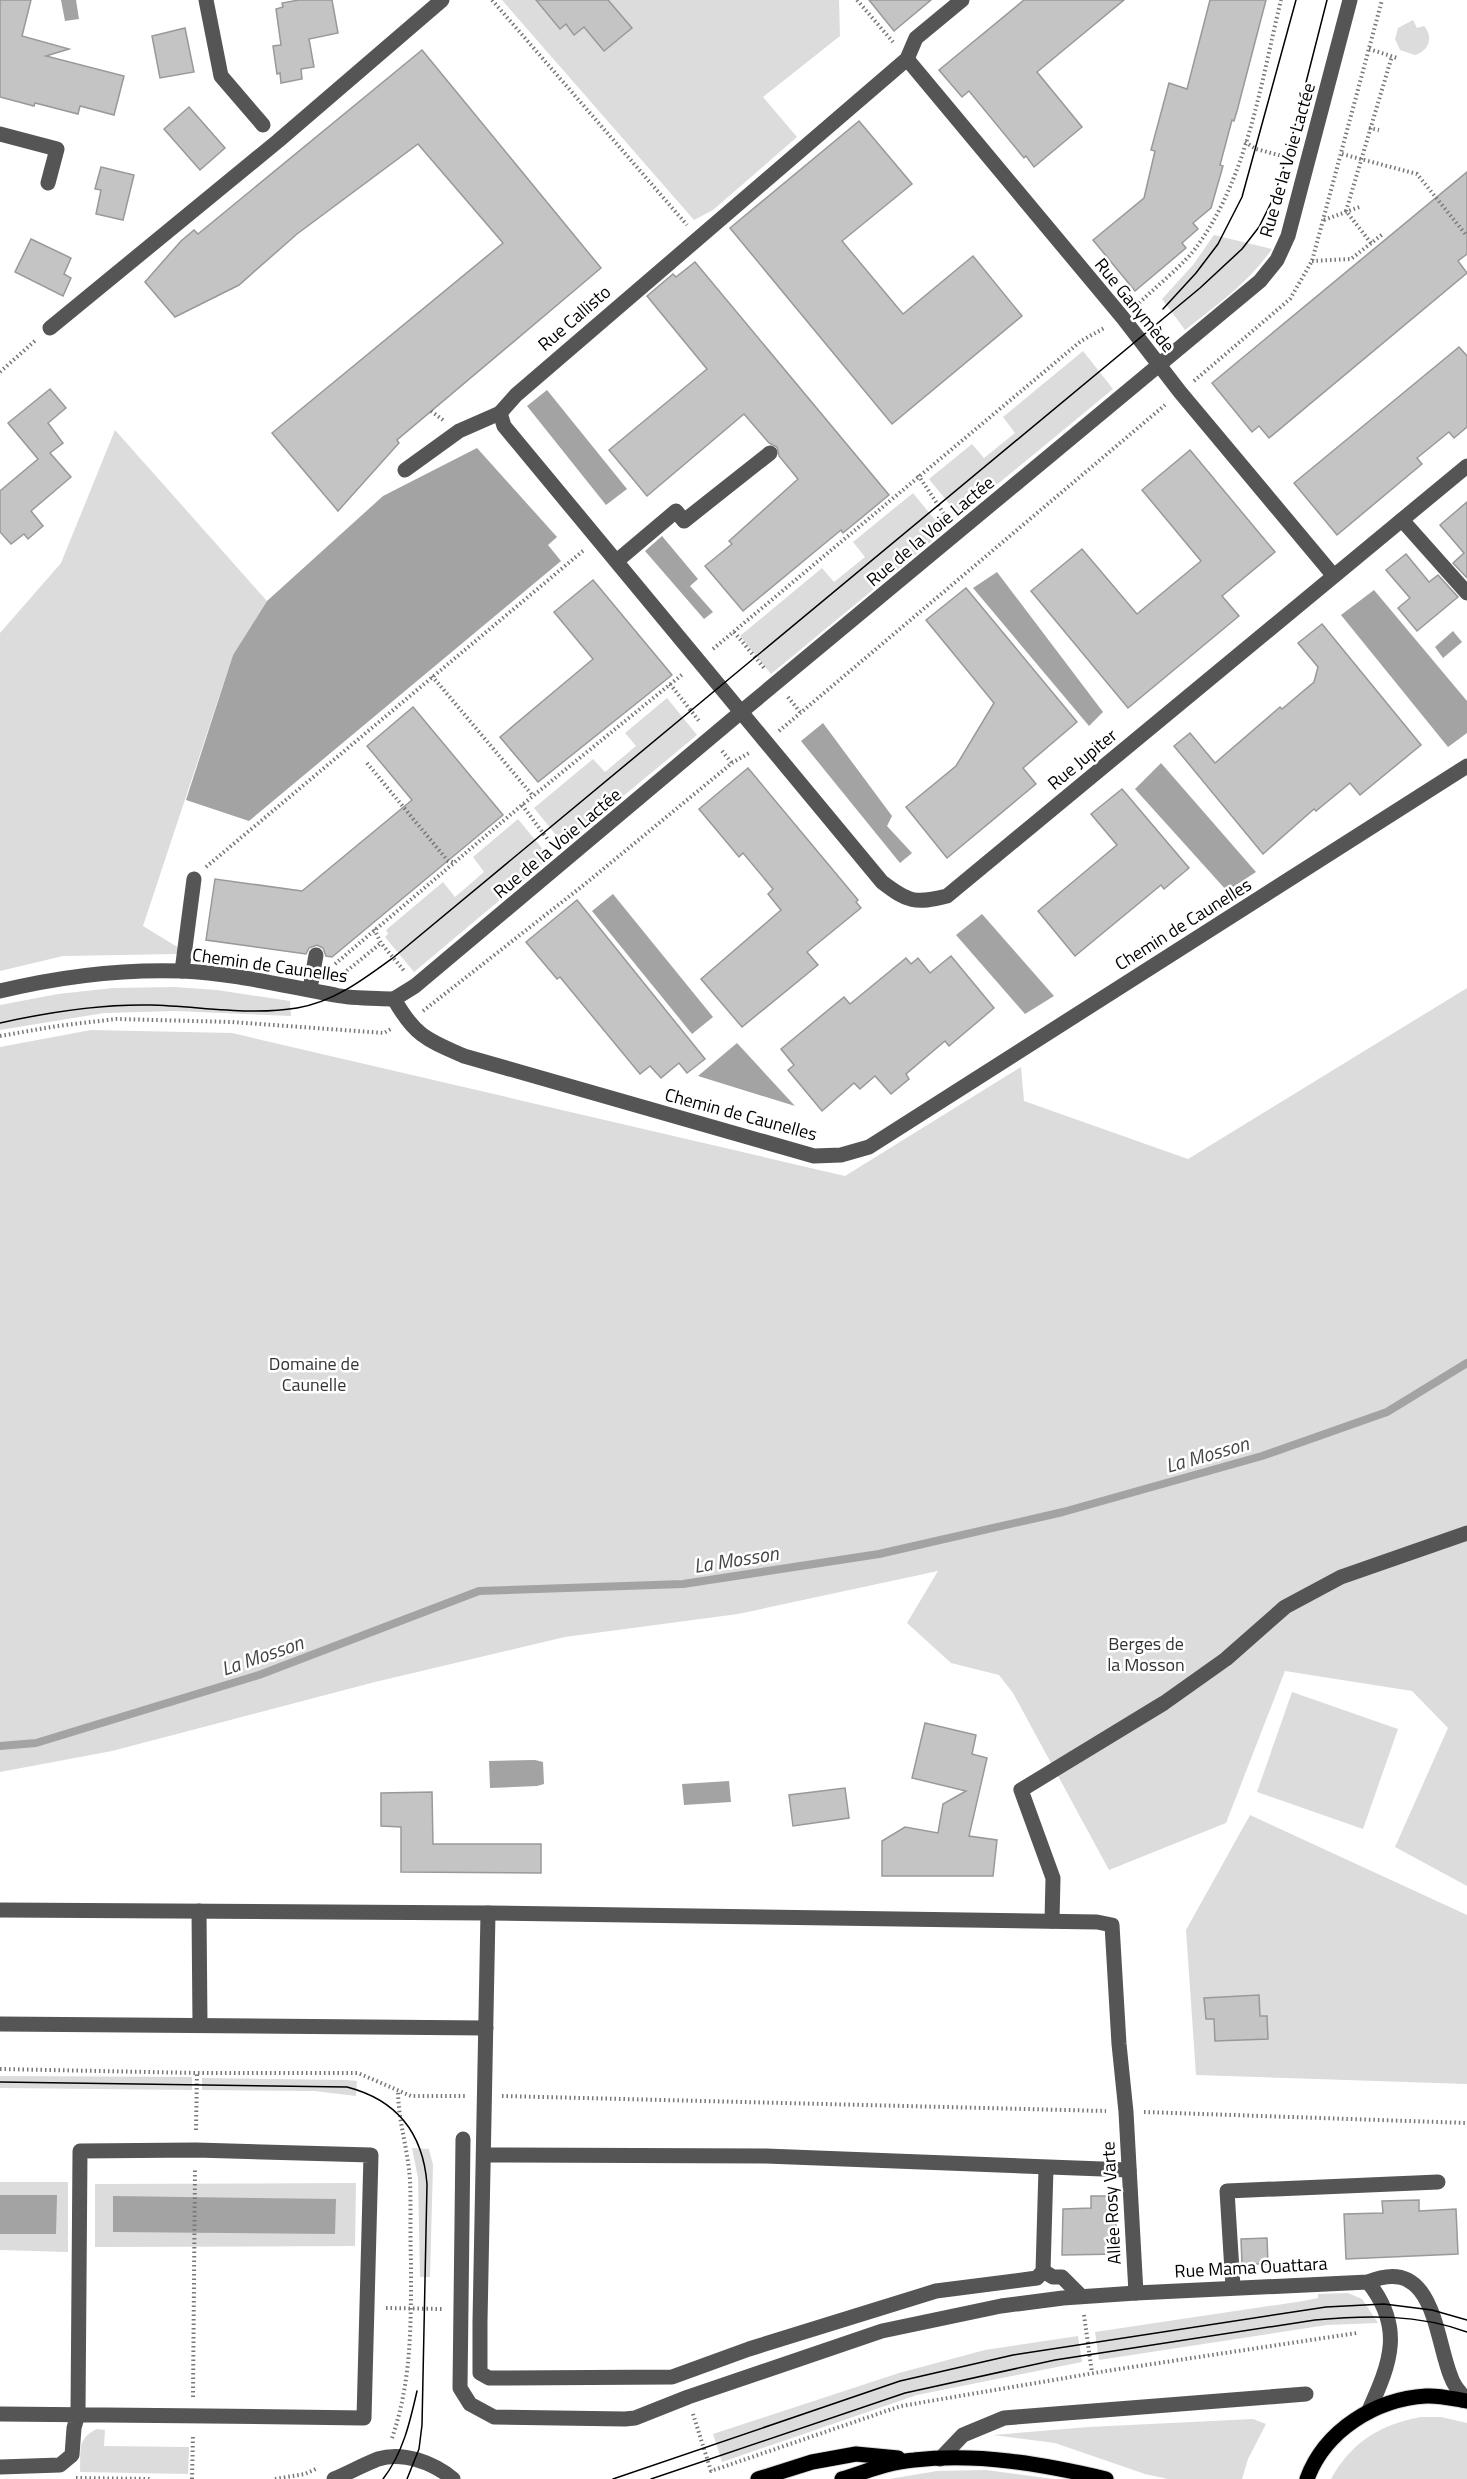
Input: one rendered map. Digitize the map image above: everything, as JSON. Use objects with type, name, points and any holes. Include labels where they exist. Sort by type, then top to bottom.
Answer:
[{"type":"main road","points":[[1307,2479],[1333,2438],[1369,2410],[1397,2400],[1428,2396],[1467,2401]]},
{"type":"main road","points":[[758,2479],[812,2462],[856,2454],[913,2460],[987,2459],[1044,2465],[1106,2479]]},
{"type":"main road","points":[[842,2479],[913,2460]]},
{"type":"street","points":[[206,0],[222,76],[263,125]]},
{"type":"street","points":[[50,328],[278,141],[442,0]]},
{"type":"street","name":"Rue Callisto","points":[[500,412],[516,395],[697,237],[907,59],[916,38],[962,0]]},
{"type":"street","name":"Rue de la Voie Lactée","points":[[394,999],[415,986],[741,712],[1160,367],[1260,281],[1277,260],[1288,236],[1350,0]]},
{"type":"street","name":"Rue Ganymède","points":[[907,59],[1333,575]]},
{"type":"street","points":[[0,134],[57,149],[48,183]]},
{"type":"street","points":[[405,470],[459,431],[500,412],[504,426],[618,560],[741,712]]},
{"type":"street","points":[[618,560],[676,511],[684,520],[770,453]]},
{"type":"street","name":"Rue Jupiter","points":[[741,712],[882,882],[901,897],[923,902],[947,896],[1467,466]]},
{"type":"street","points":[[1402,520],[1467,593]]},
{"type":"street","name":"Chemin de Caunelles","points":[[0,991],[36,982],[104,975],[182,971],[310,989],[336,995],[394,999],[415,1031],[432,1042],[464,1056],[814,1156],[842,1155],[869,1147],[1467,766]]},
{"type":"street","points":[[182,971],[194,879]]},
{"type":"street","points":[[310,989],[316,955]]},
{"type":"street","points":[[0,1910],[488,1913],[1052,1921],[1053,1878],[1021,1790],[1164,1703],[1226,1659],[1285,1607],[1341,1577],[1467,1533]]},
{"type":"street","points":[[199,1911],[201,2025]]},
{"type":"street","points":[[488,1913],[480,2373],[489,2378],[672,2377],[749,2349],[936,2291],[1037,2278],[1043,2271],[1046,2168]]},
{"type":"street","name":"Allée Rosy Varte","points":[[1052,1921],[1097,1922],[1112,1925],[1119,2044],[1126,2112],[1136,2293]]},
{"type":"street","points":[[0,2024],[486,2028]]},
{"type":"street","name":"Rue Mama Ouattara","points":[[463,2139],[460,2388],[470,2404],[495,2417],[635,2418],[882,2331],[1001,2306],[1081,2296],[1368,2282],[1381,2277],[1395,2276],[1422,2292],[1437,2323],[1450,2377],[1467,2401]]},
{"type":"street","points":[[0,2414],[78,2414],[193,2415],[364,2418],[371,2155],[196,2150],[80,2151],[78,2414],[74,2428],[72,2456],[60,2465],[0,2467]]},
{"type":"street","points":[[484,2155],[766,2156],[1129,2170]]},
{"type":"street","points":[[1233,2287],[1227,2191],[1438,2182]]},
{"type":"street","points":[[1043,2271],[1053,2277],[1062,2277],[1081,2296]]},
{"type":"street","points":[[1368,2282],[1384,2304],[1392,2332],[1386,2368],[1369,2410]]},
{"type":"street","points":[[940,2459],[963,2435],[1004,2418],[1306,2394]]},
{"type":"street","points":[[334,2479],[378,2459],[397,2457],[434,2465],[453,2479]]},
{"type":"path","points":[[492,0],[697,237]]},
{"type":"path","points":[[857,0],[907,59]]},
{"type":"path","points":[[734,632],[918,475],[1081,341],[1123,318],[1197,246],[1227,195],[1245,142],[1281,0]]},
{"type":"path","points":[[1190,383],[1290,299],[1311,261],[1342,154],[1382,0]]},
{"type":"path","points":[[1370,49],[1397,58]]},
{"type":"path","points":[[1346,211],[1392,56]]},
{"type":"path","points":[[1369,128],[1379,130]]},
{"type":"path","points":[[1245,142],[1256,149],[1274,151],[1308,163]]},
{"type":"path","points":[[1342,154],[1417,174],[1467,236]]},
{"type":"path","points":[[1323,220],[1362,206]]},
{"type":"path","points":[[1346,211],[1371,243]]},
{"type":"path","points":[[1311,261],[1351,259],[1384,233]]},
{"type":"path","points":[[0,372],[50,328]]},
{"type":"path","points":[[774,734],[1172,399]]},
{"type":"path","points":[[918,475],[958,533]]},
{"type":"path","points":[[209,864],[599,538]]},
{"type":"path","points":[[432,676],[533,796]]},
{"type":"path","points":[[336,962],[670,684]]},
{"type":"path","points":[[0,1036],[116,1019],[231,1022],[384,1033],[432,1005],[585,884],[732,763],[753,750]]},
{"type":"path","points":[[367,763],[448,861],[454,862]]},
{"type":"path","points":[[374,929],[381,943],[432,1005]]},
{"type":"path","points":[[0,2069],[358,2073],[411,2096],[1126,2112],[1467,2123]]},
{"type":"path","points":[[192,2479],[195,2185]]},
{"type":"path","points":[[368,2308],[442,2309]]},
{"type":"path","points":[[1083,2312],[1092,2373]]},
{"type":"path","points":[[693,2413],[711,2471],[901,2406],[1092,2373],[1357,2333]]},
{"type":"green space","points":[[502,0],[839,0],[840,36],[763,97],[797,137],[713,210],[694,220]]},
{"type":"green space","points":[[1413,20],[1417,28],[1424,26],[1429,35],[1427,47],[1415,55],[1400,50],[1395,39],[1398,28]]},
{"type":"green space","points":[[1214,235],[1272,249],[1243,283],[1185,330],[1162,299],[1193,265]]},
{"type":"green space","points":[[1083,351],[1113,389],[959,516],[929,479],[972,444],[984,458],[1015,433],[1003,417]]},
{"type":"green space","points":[[115,430],[267,601],[233,655],[143,926],[179,948],[178,954],[63,956],[0,971],[0,633],[61,563]]},
{"type":"green space","points":[[913,493],[944,531],[771,674],[740,636],[822,568],[834,582],[865,557],[853,542]]},
{"type":"green space","points":[[667,698],[697,735],[564,845],[534,808],[593,759],[605,772],[636,746],[625,733]]},
{"type":"green space","points":[[518,819],[550,858],[414,972],[385,937],[388,934],[386,930],[443,882],[455,897],[484,872],[473,857]]},
{"type":"green space","points":[[175,987],[217,990],[290,1001],[291,1016],[176,1011],[104,1013],[0,1030],[0,1005],[58,994],[113,988]]},
{"type":"green space","name":"Domaine de Caunelle","points":[[1467,988],[1467,1886],[1395,1847],[1448,1728],[1412,1691],[1285,1671],[1226,1823],[1109,1870],[1013,1693],[999,1675],[951,1663],[907,1623],[938,1571],[738,1614],[565,1637],[375,1682],[112,1751],[0,1772],[0,1047],[91,1030],[232,1033],[845,1176],[1021,1067],[1024,1101],[1188,1159]]},
{"type":"green space","points":[[1292,1692],[1398,1729],[1363,1829],[1257,1792]]},
{"type":"green space","points":[[1250,1815],[1467,1915],[1467,2084],[1196,2075],[1186,1930]]},
{"type":"green space","points":[[0,2076],[192,2077],[192,2090],[0,2088]]},
{"type":"green space","points":[[202,2078],[357,2081],[356,2096],[314,2091],[202,2090]]},
{"type":"green space","points":[[412,2148],[429,2149],[433,2165],[430,2277],[420,2277],[418,2178]]},
{"type":"green space","points":[[0,2182],[68,2182],[68,2252],[0,2250]]},
{"type":"green space","points":[[356,2183],[355,2246],[95,2247],[95,2184]]},
{"type":"green space","points":[[1348,2293],[1362,2299],[1378,2323],[1327,2325],[1099,2360],[1095,2332],[1303,2301],[1318,2298],[1318,2294]]},
{"type":"green space","points":[[1078,2336],[1082,2362],[917,2395],[722,2462],[713,2434],[899,2373],[985,2350]]},
{"type":"green space","points":[[1421,2417],[1441,2417],[1467,2423],[1467,2479],[1331,2479],[1348,2455],[1368,2437],[1393,2424]]},
{"type":"green space","points":[[1253,2419],[1266,2424],[1248,2459],[1242,2479],[1168,2479],[1145,2474],[1055,2443],[993,2435],[1089,2427]]},
{"type":"green space","points":[[97,2429],[105,2430],[104,2446],[189,2447],[188,2474],[80,2472],[81,2447],[86,2437]]},
{"type":"green space","points":[[986,2470],[1054,2479],[889,2479],[937,2471]]},
{"type":"shaded area","points":[[61,0],[76,0],[79,19],[65,21]]},
{"type":"shaded area","points":[[547,390],[627,489],[606,505],[527,406]]},
{"type":"shaded area","points":[[477,448],[557,537],[548,545],[561,561],[249,821],[186,800],[233,655],[267,601],[383,496]]},
{"type":"shaded area","points":[[662,536],[698,579],[690,586],[713,612],[704,619],[645,551]]},
{"type":"shaded area","points":[[997,572],[1103,712],[1089,726],[973,588]]},
{"type":"shaded area","points":[[1374,590],[1467,701],[1467,733],[1448,747],[1341,615]]},
{"type":"shaded area","points":[[1453,631],[1462,642],[1443,658],[1435,647]]},
{"type":"shaded area","points":[[823,723],[892,816],[887,826],[912,853],[900,863],[801,741]]},
{"type":"shaded area","points":[[1161,763],[1256,872],[1227,891],[1135,789]]},
{"type":"shaded area","points":[[613,894],[713,1017],[692,1034],[592,911]]},
{"type":"shaded area","points":[[982,914],[1054,996],[1025,1014],[956,935]]},
{"type":"shaded area","points":[[737,1043],[795,1106],[698,1076]]},
{"type":"shaded area","points":[[535,1760],[543,1762],[544,1784],[490,1788],[489,1761]]},
{"type":"shaded area","points":[[729,1781],[731,1802],[684,1805],[682,1784]]},
{"type":"shaded area","points":[[0,2195],[57,2195],[56,2234],[0,2234]]},
{"type":"shaded area","points":[[113,2196],[336,2199],[335,2234],[113,2232]]},
{"type":"building","points":[[0,0],[31,0],[22,36],[69,49],[46,56],[124,76],[114,115],[80,106],[78,114],[0,97]]},
{"type":"building","points":[[299,0],[332,0],[338,33],[309,39],[314,67],[301,69],[302,79],[281,83],[280,73],[277,74],[273,46],[281,45],[276,9],[283,7],[282,3]]},
{"type":"building","points":[[536,0],[608,0],[632,28],[604,51],[584,27],[574,35],[566,24],[560,29]]},
{"type":"building","points":[[869,0],[931,0],[894,31]]},
{"type":"building","points":[[1024,0],[1124,0],[1037,72],[1082,127],[1034,167],[969,91],[962,97],[939,70]]},
{"type":"building","points":[[1210,0],[1266,0],[1237,111],[1234,121],[1232,120],[1220,165],[1223,166],[1211,208],[1193,223],[1198,229],[1182,243],[1186,248],[1135,291],[1093,240],[1144,198],[1155,151],[1151,150],[1169,83],[1187,89]]},
{"type":"building","points":[[185,28],[194,72],[160,78],[152,36]]},
{"type":"building","points":[[422,50],[601,268],[397,440],[399,443],[338,511],[272,433],[503,243],[418,144],[297,234],[239,285],[175,317],[145,282],[181,241],[194,230],[198,234]]},
{"type":"building","points":[[189,107],[225,148],[200,170],[164,129]]},
{"type":"building","points":[[859,121],[912,184],[842,241],[903,314],[973,256],[1022,316],[892,424],[730,228]]},
{"type":"building","points":[[101,167],[134,175],[123,220],[96,214],[101,190],[95,189]]},
{"type":"building","points":[[1467,172],[1467,254],[1458,261],[1467,273],[1269,438],[1259,426],[1252,432],[1212,383]]},
{"type":"building","points":[[31,239],[71,258],[64,274],[71,278],[63,296],[15,272]]},
{"type":"building","points":[[695,262],[889,495],[843,533],[841,530],[743,611],[705,566],[732,544],[729,541],[798,479],[779,456],[777,447],[769,443],[744,414],[647,496],[609,450],[707,369],[647,296],[673,274],[676,277]]},
{"type":"building","points":[[1459,347],[1467,356],[1467,427],[1454,438],[1449,432],[1417,458],[1422,464],[1337,535],[1294,483]]},
{"type":"building","points":[[50,389],[66,408],[48,423],[63,443],[50,453],[71,477],[31,511],[43,526],[28,539],[24,534],[11,544],[0,532],[0,491],[38,459],[8,423]]},
{"type":"building","points":[[1190,450],[1275,552],[1222,596],[1239,616],[1128,708],[1031,591],[1082,549],[1137,614],[1201,561],[1142,490]]},
{"type":"building","points":[[1467,502],[1467,578],[1453,563],[1464,553],[1440,525]]},
{"type":"building","points":[[1406,554],[1429,582],[1438,575],[1458,597],[1417,631],[1398,608],[1410,598],[1386,570]]},
{"type":"building","points":[[593,580],[672,675],[538,782],[500,737],[593,659],[554,612]]},
{"type":"building","points":[[966,588],[1077,722],[1023,768],[1036,784],[947,858],[906,807],[956,766],[994,703],[926,620]]},
{"type":"building","points":[[1322,624],[1421,745],[1360,795],[1350,783],[1316,811],[1314,809],[1263,854],[1174,746],[1190,733],[1215,763],[1280,707],[1282,709],[1314,682],[1318,667],[1298,643]]},
{"type":"building","points":[[413,707],[503,815],[332,957],[326,956],[323,948],[317,945],[309,948],[306,954],[206,940],[215,879],[302,891],[412,800],[367,746]]},
{"type":"building","points":[[748,768],[858,900],[856,902],[861,908],[807,952],[818,965],[742,1027],[701,979],[781,910],[768,894],[773,889],[743,853],[739,857],[699,809]]},
{"type":"building","points":[[1122,789],[1189,868],[1164,889],[1161,885],[1075,956],[1038,911],[1117,845],[1091,814]]},
{"type":"building","points":[[577,900],[705,1059],[687,1073],[679,1063],[661,1078],[650,1066],[640,1074],[560,977],[557,979],[526,942]]},
{"type":"building","points":[[951,956],[994,1008],[949,1046],[945,1041],[906,1074],[909,1079],[891,1094],[875,1076],[860,1089],[854,1083],[822,1111],[788,1070],[794,1065],[781,1049],[844,997],[850,1004],[906,958],[911,964],[918,958],[930,973]]},
{"type":"building","points":[[925,1723],[976,1735],[972,1754],[987,1758],[969,1836],[997,1840],[993,1876],[882,1876],[882,1841],[905,1827],[938,1833],[943,1804],[966,1791],[912,1778]]},
{"type":"building","points":[[845,1788],[849,1818],[793,1826],[789,1795]]},
{"type":"building","points":[[432,1792],[433,1844],[541,1844],[541,1873],[401,1872],[401,1827],[381,1826],[381,1793]]},
{"type":"building","points":[[1259,1995],[1260,2016],[1267,2016],[1268,2039],[1215,2041],[1214,2019],[1206,2019],[1204,1998]]},
{"type":"building","points":[[1091,2196],[1116,2196],[1116,2231],[1119,2231],[1119,2254],[1062,2255],[1063,2209],[1091,2208]]},
{"type":"building","points":[[1419,2200],[1419,2211],[1456,2209],[1458,2254],[1346,2259],[1344,2214],[1383,2213],[1382,2201]]},
{"type":"building","points":[[1267,2238],[1268,2264],[1242,2264],[1241,2239]]},
{"type":"waterway","name":"La Mosson","points":[[0,1746],[36,1743],[259,1675],[479,1591],[683,1584],[879,1554],[1063,1512],[1262,1456],[1387,1412],[1467,1363]]},
{"type":"tram line","points":[[1163,309],[1196,273],[1218,244],[1242,197],[1296,0]]},
{"type":"tram line","points":[[0,1023],[56,1012],[112,1006],[150,1005],[261,1011],[297,1008],[324,1001],[336,995],[394,957],[1200,288],[1242,249],[1259,227],[1273,199],[1287,157],[1327,0]]},
{"type":"tram line","points":[[0,2082],[347,2087],[380,2100],[393,2110],[404,2121],[420,2149],[427,2184],[422,2425],[419,2449],[407,2479]]},
{"type":"tram line","points":[[613,2479],[900,2381],[1013,2355],[1326,2307],[1384,2304],[1432,2310],[1467,2320]]},
{"type":"tram line","points":[[651,2479],[905,2393],[1055,2360],[1334,2318],[1392,2317],[1430,2322],[1467,2332]]},
{"type":"tram line","points":[[383,2479],[401,2448],[417,2391]]},
{"type":"park label","name":"Berges de la Mosson","points":[[1146,1653]]}]
